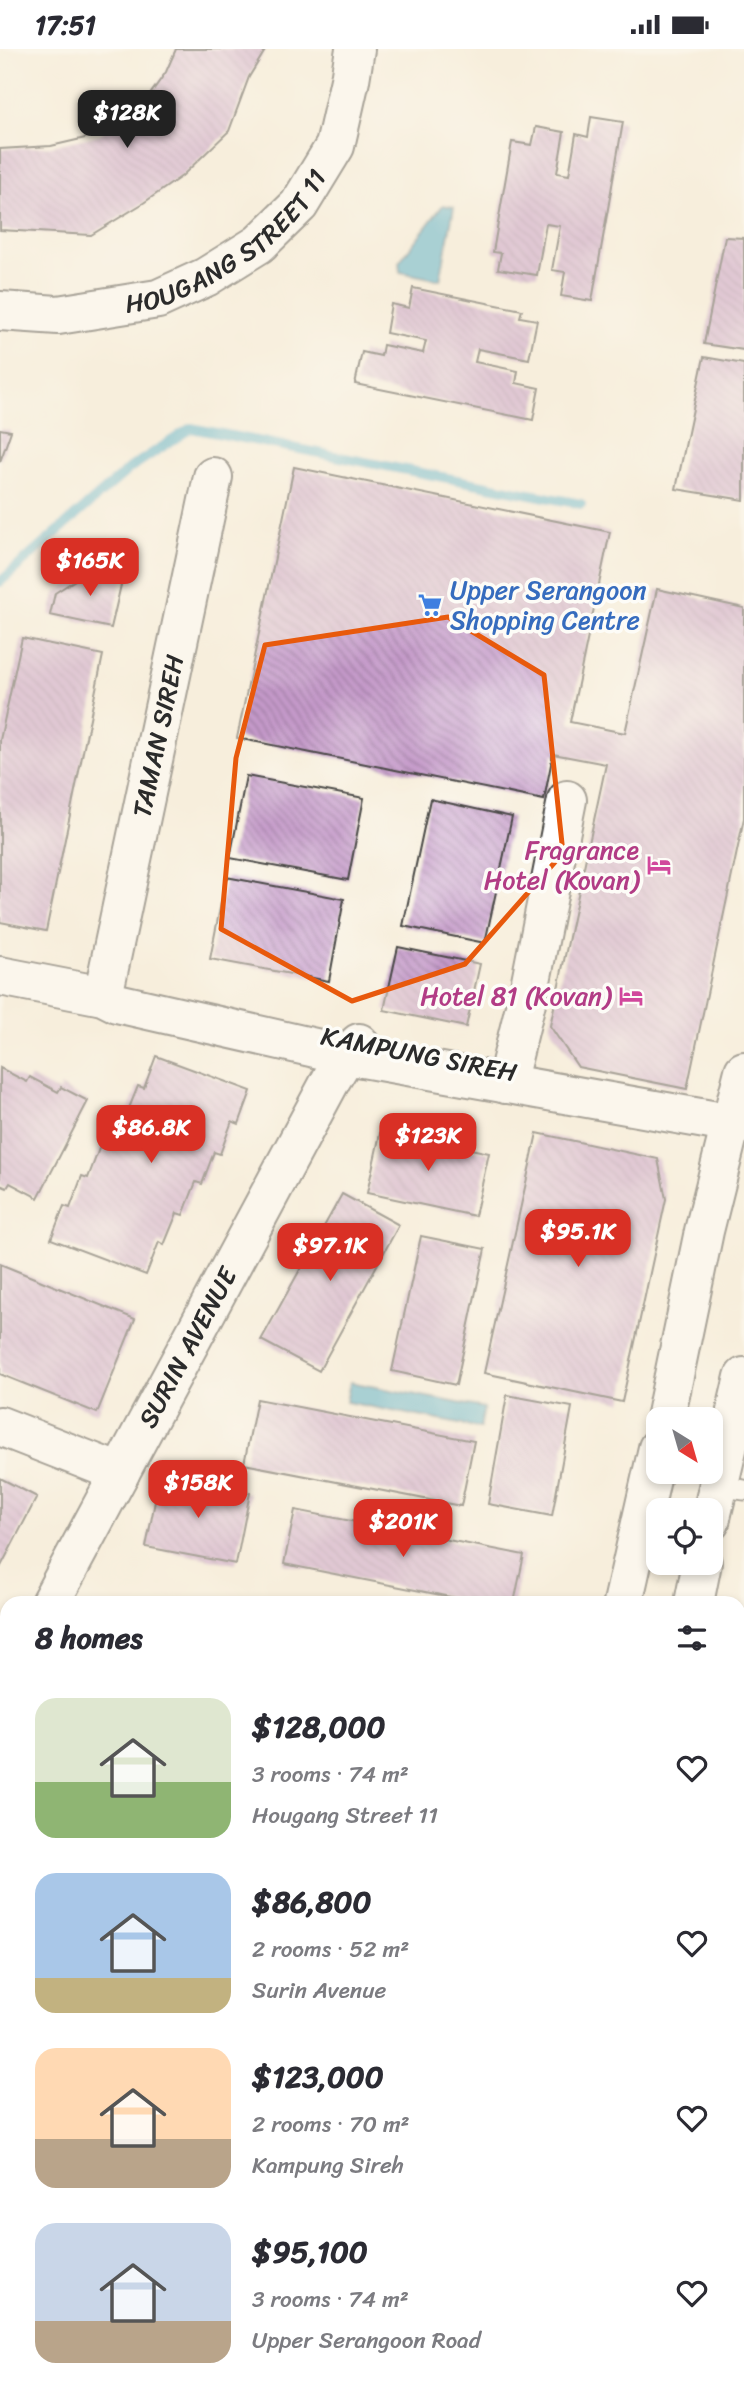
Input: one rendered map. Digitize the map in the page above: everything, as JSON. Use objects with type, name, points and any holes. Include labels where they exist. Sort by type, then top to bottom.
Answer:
[{"type":"street","name":"HOUGANG STREET 11","points":[[0,310],[58,314],[158,299],[206,277],[259,244],[299,205],[335,146],[355,49]]},
{"type":"street","name":"TAMAN SIREH","points":[[103,996],[213,477]]},
{"type":"street","points":[[507,1078],[530,986],[567,800]]},
{"type":"street","name":"KAMPUNG SIREH","points":[[0,977],[103,996],[119,992],[353,1049],[507,1078],[737,1127]]},
{"type":"street","name":"SURIN AVENUE","points":[[54,1596],[353,1049]]},
{"type":"street","points":[[667,1407],[704,1231],[737,1127],[744,1071]]},
{"type":"street","points":[[724,1500],[744,1377]]},
{"type":"street","points":[[0,1426],[120,1473]]},
{"type":"street","points":[[625,1596],[650,1484]]},
{"type":"street","points":[[695,1596],[700,1575]]},
{"type":"highlighted area","points":[[448,617],[544,675],[563,853],[465,964],[352,1001],[221,929],[236,758],[265,645]]},
{"type":"water","points":[[443,205],[454,207],[440,280],[400,272],[399,262]]},
{"type":"water","points":[[350,1382],[484,1408],[480,1428],[346,1402]]},
{"type":"building","points":[[176,49],[266,49],[249,77],[229,131],[182,176],[91,235],[0,230],[0,149],[51,146],[98,135],[141,107],[166,72]]},
{"type":"building","points":[[591,117],[623,122],[592,301],[561,296],[565,272],[552,270],[560,226],[546,224],[537,275],[498,269],[501,253],[493,252],[512,142],[532,145],[536,127],[564,132],[557,173],[569,175],[576,134],[588,137]]},
{"type":"building","points":[[725,237],[744,238],[744,350],[704,344]]},
{"type":"building","points":[[413,288],[522,310],[520,317],[537,320],[529,359],[478,349],[475,362],[518,371],[516,383],[539,388],[533,420],[355,384],[362,352],[381,356],[383,345],[423,353],[426,341],[386,333],[391,304],[409,308]]},
{"type":"building","points":[[704,357],[744,364],[744,500],[676,489]]},
{"type":"building","points":[[0,429],[11,431],[0,462]]},
{"type":"building","name":"Upper Serangoon Shopping Centre","points":[[294,467],[610,532],[570,722],[625,733],[657,589],[744,608],[744,818],[687,1089],[578,1067],[550,1026],[606,764],[553,754],[544,800],[237,738]]},
{"type":"building","points":[[97,566],[124,572],[111,628],[50,615],[55,593]]},
{"type":"building","points":[[22,638],[103,655],[46,931],[0,922],[0,740]]},
{"type":"building","points":[[246,776],[364,798],[348,880],[230,858]]},
{"type":"building","points":[[430,799],[512,817],[485,943],[403,926]]},
{"type":"building","points":[[226,877],[344,899],[329,981],[210,959]]},
{"type":"building","points":[[398,947],[480,964],[466,1027],[384,1010]]},
{"type":"building","points":[[156,1056],[251,1091],[239,1124],[232,1121],[220,1154],[214,1152],[202,1184],[196,1182],[183,1215],[177,1213],[164,1245],[159,1242],[146,1275],[51,1239],[64,1206],[70,1208],[82,1176],[88,1178],[100,1146],[106,1148],[119,1116],[125,1118],[138,1086],[144,1088]]},
{"type":"building","points":[[0,1068],[27,1082],[30,1077],[58,1092],[61,1087],[88,1101],[38,1198],[10,1183],[7,1188],[0,1185]]},
{"type":"building","points":[[381,1129],[489,1153],[475,1216],[367,1193]]},
{"type":"building","points":[[537,1133],[658,1159],[666,1199],[622,1402],[484,1373]]},
{"type":"building","points":[[342,1194],[399,1225],[319,1371],[261,1340]]},
{"type":"building","points":[[421,1236],[485,1249],[456,1385],[392,1371]]},
{"type":"building","points":[[0,1264],[135,1319],[97,1413],[0,1374]]},
{"type":"building","points":[[507,1395],[572,1407],[552,1516],[488,1504]]},
{"type":"building","points":[[257,1399],[474,1441],[461,1506],[244,1464]]},
{"type":"building","points":[[160,1476],[250,1493],[236,1564],[146,1547]]},
{"type":"building","points":[[0,1478],[37,1497],[0,1568]]},
{"type":"building","points":[[295,1510],[524,1555],[515,1596],[446,1596],[284,1564]]},
{"type":"waterway","points":[[0,582],[130,468],[191,428],[581,504]]},
{"type":"place","name":"Upper Serangoon Shopping Centre","points":[[430,605]]},
{"type":"place","name":"Fragrance Hotel (Kovan)","points":[[659,865]]},
{"type":"place","name":"Hotel 81 (Kovan)","points":[[631,996]]}]
